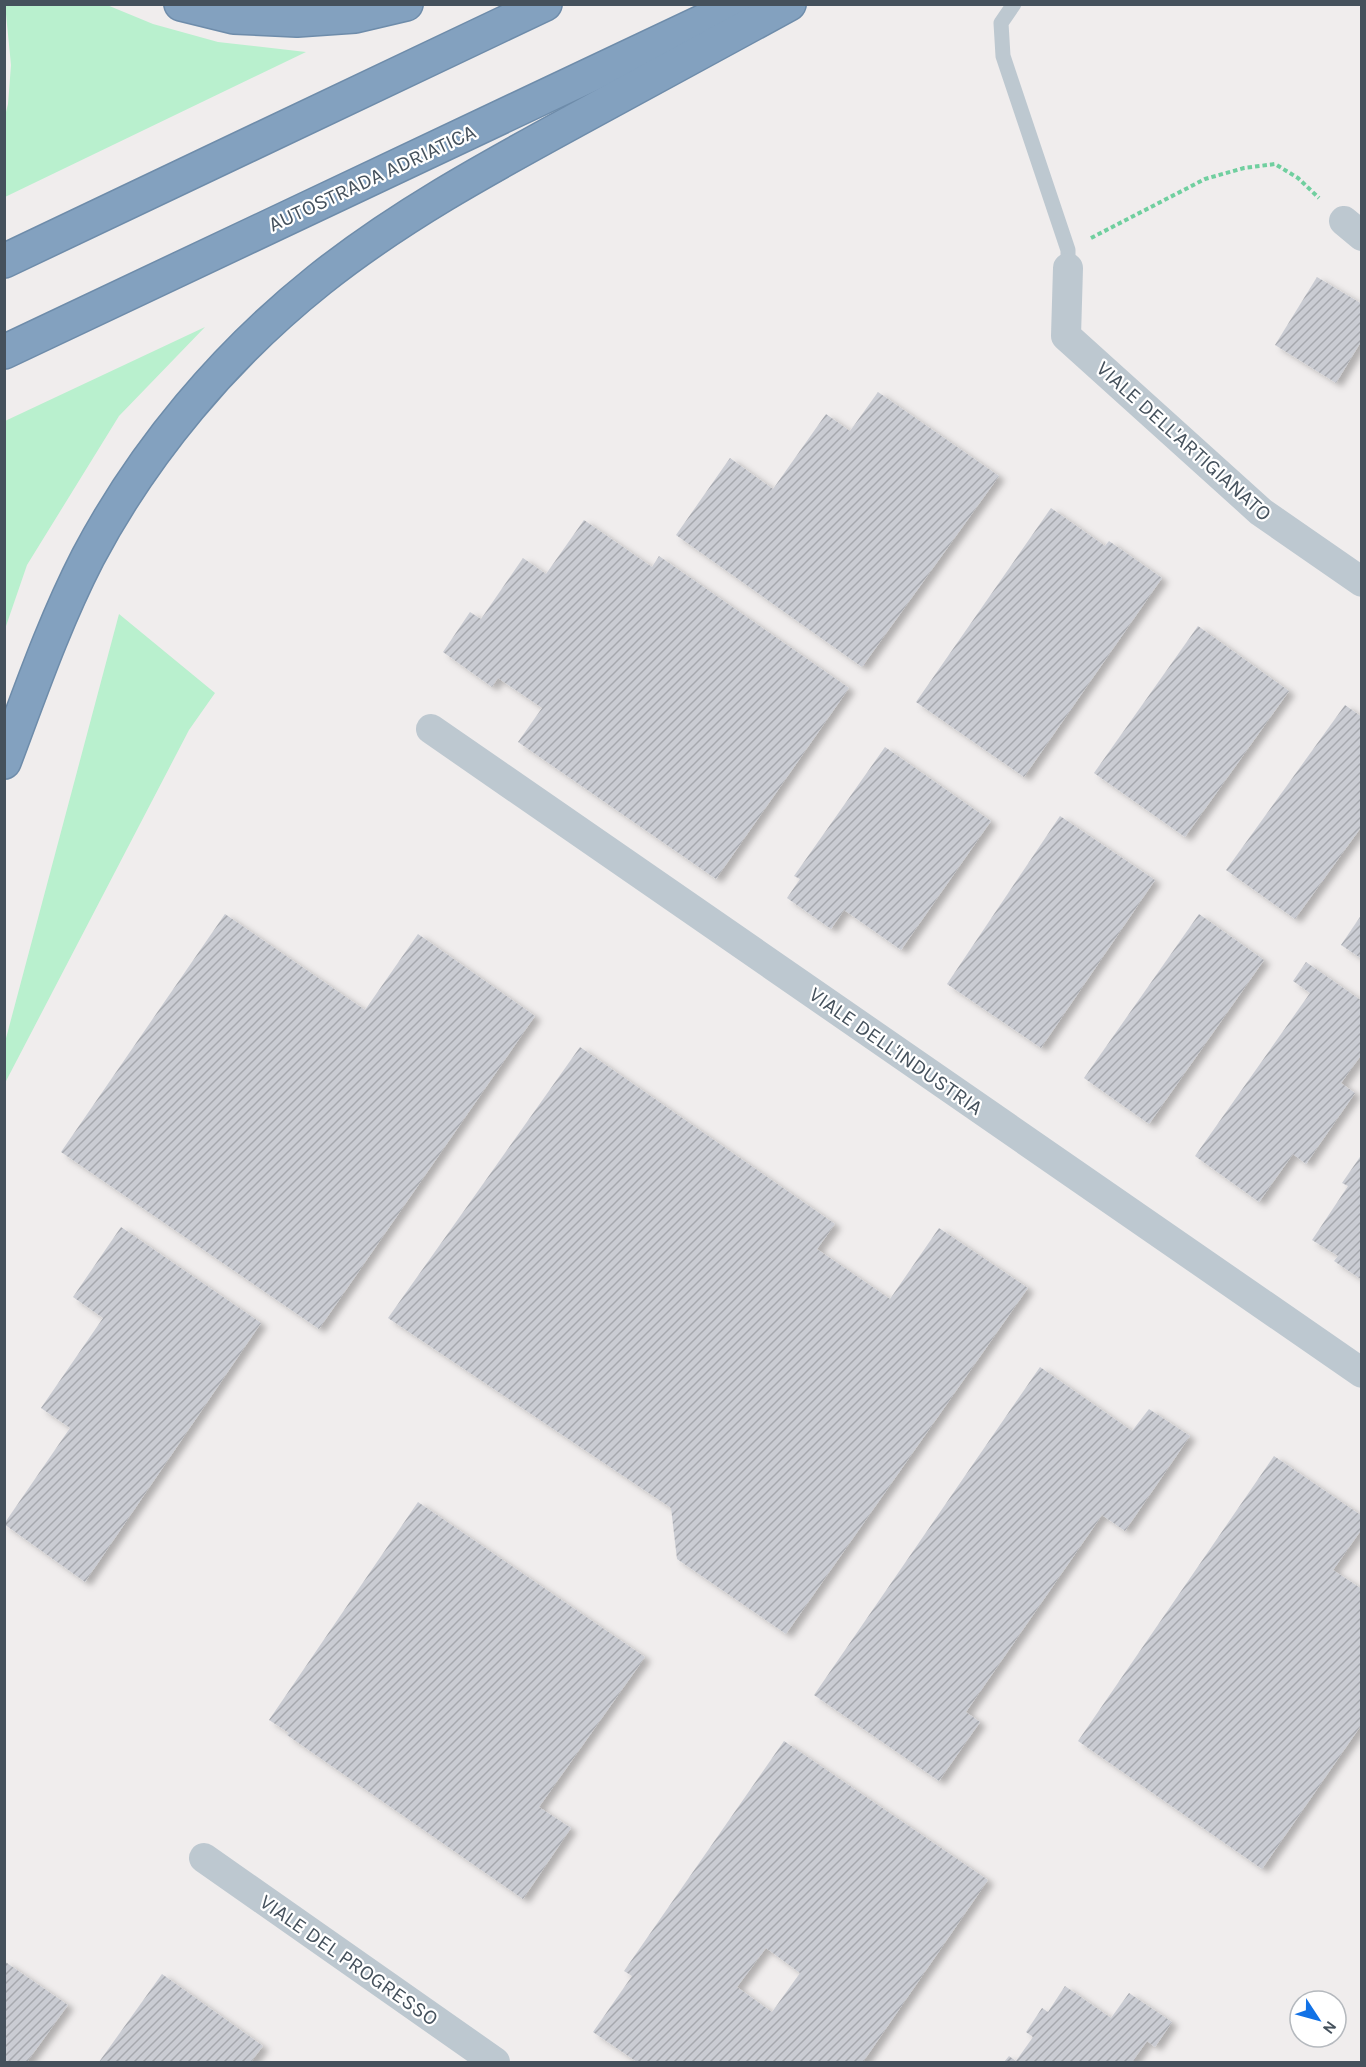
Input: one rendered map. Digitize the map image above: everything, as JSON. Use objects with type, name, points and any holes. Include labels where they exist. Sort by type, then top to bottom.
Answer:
[{"type":"highway","points":[[180,4],[234,17],[297,20],[355,16],[406,4]]},
{"type":"highway","points":[[4,261],[545,4]]},
{"type":"highway","name":"AUTOSTRADA ADRIATICA","points":[[4,352],[740,4]]},
{"type":"highway","points":[[4,762],[54,626],[89,556],[131,486],[195,398],[259,333],[319,280],[390,229],[467,179],[789,4]]},
{"type":"street","name":"VIALE DELL'ARTIGIANATO","points":[[1068,259],[1066,336],[1261,512],[1362,582]]},
{"type":"street","name":"VIALE DELL'INDUSTRIA","points":[[431,729],[1362,1373]]},
{"type":"street","name":"VIALE DEL PROGRESSO","points":[[204,1858],[495,2062]]},
{"type":"lane","points":[[1014,4],[1001,23],[1003,56],[1068,259]]},
{"type":"path","points":[[1068,259],[1205,179],[1244,168],[1275,164],[1298,178],[1353,228]]},
{"type":"green space","points":[[5,4],[107,5],[153,24],[218,42],[306,52],[5,197],[4,120],[8,104],[11,65]]},
{"type":"green space","points":[[205,327],[119,416],[27,565],[5,629],[5,421]]},
{"type":"green space","points":[[119,614],[215,693],[189,730],[5,1083],[5,1042]]},
{"type":"building","points":[[1317,277],[1362,304],[1362,340],[1336,383],[1275,345]]},
{"type":"building","points":[[878,392],[999,476],[862,667],[676,535],[730,458],[773,489],[826,414],[850,431]]},
{"type":"building","points":[[1051,508],[1105,546],[1109,541],[1162,578],[1024,777],[916,702]]},
{"type":"building","points":[[584,520],[652,567],[659,556],[849,688],[716,879],[518,742],[542,708],[498,678],[492,687],[443,652],[470,612],[481,619],[523,558],[546,574]]},
{"type":"building","points":[[1198,626],[1289,691],[1185,837],[1094,773]]},
{"type":"building","points":[[1345,705],[1362,717],[1362,826],[1295,919],[1226,870]]},
{"type":"building","points":[[885,747],[991,821],[901,950],[844,910],[831,929],[787,898],[800,879],[794,876]]},
{"type":"building","points":[[1060,816],[1155,880],[1041,1048],[947,984]]},
{"type":"building","points":[[225,914],[365,1010],[418,934],[535,1016],[319,1329],[61,1152]]},
{"type":"building","points":[[1199,914],[1264,960],[1149,1124],[1084,1078]]},
{"type":"building","points":[[1362,914],[1362,959],[1341,945]]},
{"type":"building","points":[[1306,962],[1362,1001],[1362,1054],[1341,1083],[1355,1093],[1306,1164],[1293,1154],[1259,1202],[1195,1156],[1310,993],[1293,981]]},
{"type":"building","points":[[580,1047],[835,1224],[817,1249],[890,1299],[939,1228],[1028,1288],[786,1634],[677,1559],[671,1508],[388,1318]]},
{"type":"building","points":[[1362,1154],[1362,1280],[1334,1261],[1338,1256],[1312,1240],[1348,1186],[1342,1183]]},
{"type":"building","points":[[121,1227],[261,1323],[85,1582],[4,1524],[70,1428],[41,1408],[103,1318],[73,1297]]},
{"type":"building","points":[[1040,1367],[1132,1431],[1149,1409],[1190,1436],[1125,1531],[1102,1515],[966,1712],[980,1722],[939,1781],[814,1695]]},
{"type":"building","points":[[1274,1456],[1362,1516],[1362,1529],[1333,1570],[1362,1589],[1362,1724],[1262,1869],[1078,1741]]},
{"type":"building","points":[[418,1502],[645,1657],[539,1807],[571,1828],[523,1899],[287,1735],[289,1733],[269,1720]]},
{"type":"building","points":[[784,1741],[988,1880],[863,2062],[637,2062],[593,2032],[632,1976],[624,1971]],"holes":[[[766,1948],[800,1973],[772,2012],[737,1987]]]},
{"type":"building","points":[[4,1961],[68,2005],[27,2062],[4,2062]]},
{"type":"building","points":[[162,1974],[263,2046],[251,2062],[99,2062]]},
{"type":"building","points":[[1065,1986],[1111,2018],[1129,1993],[1172,2022],[1155,2047],[1147,2041],[1132,2062],[1004,2062],[1009,2056],[1016,2061],[1033,2037],[1026,2032],[1042,2008],[1048,2012]]}]
